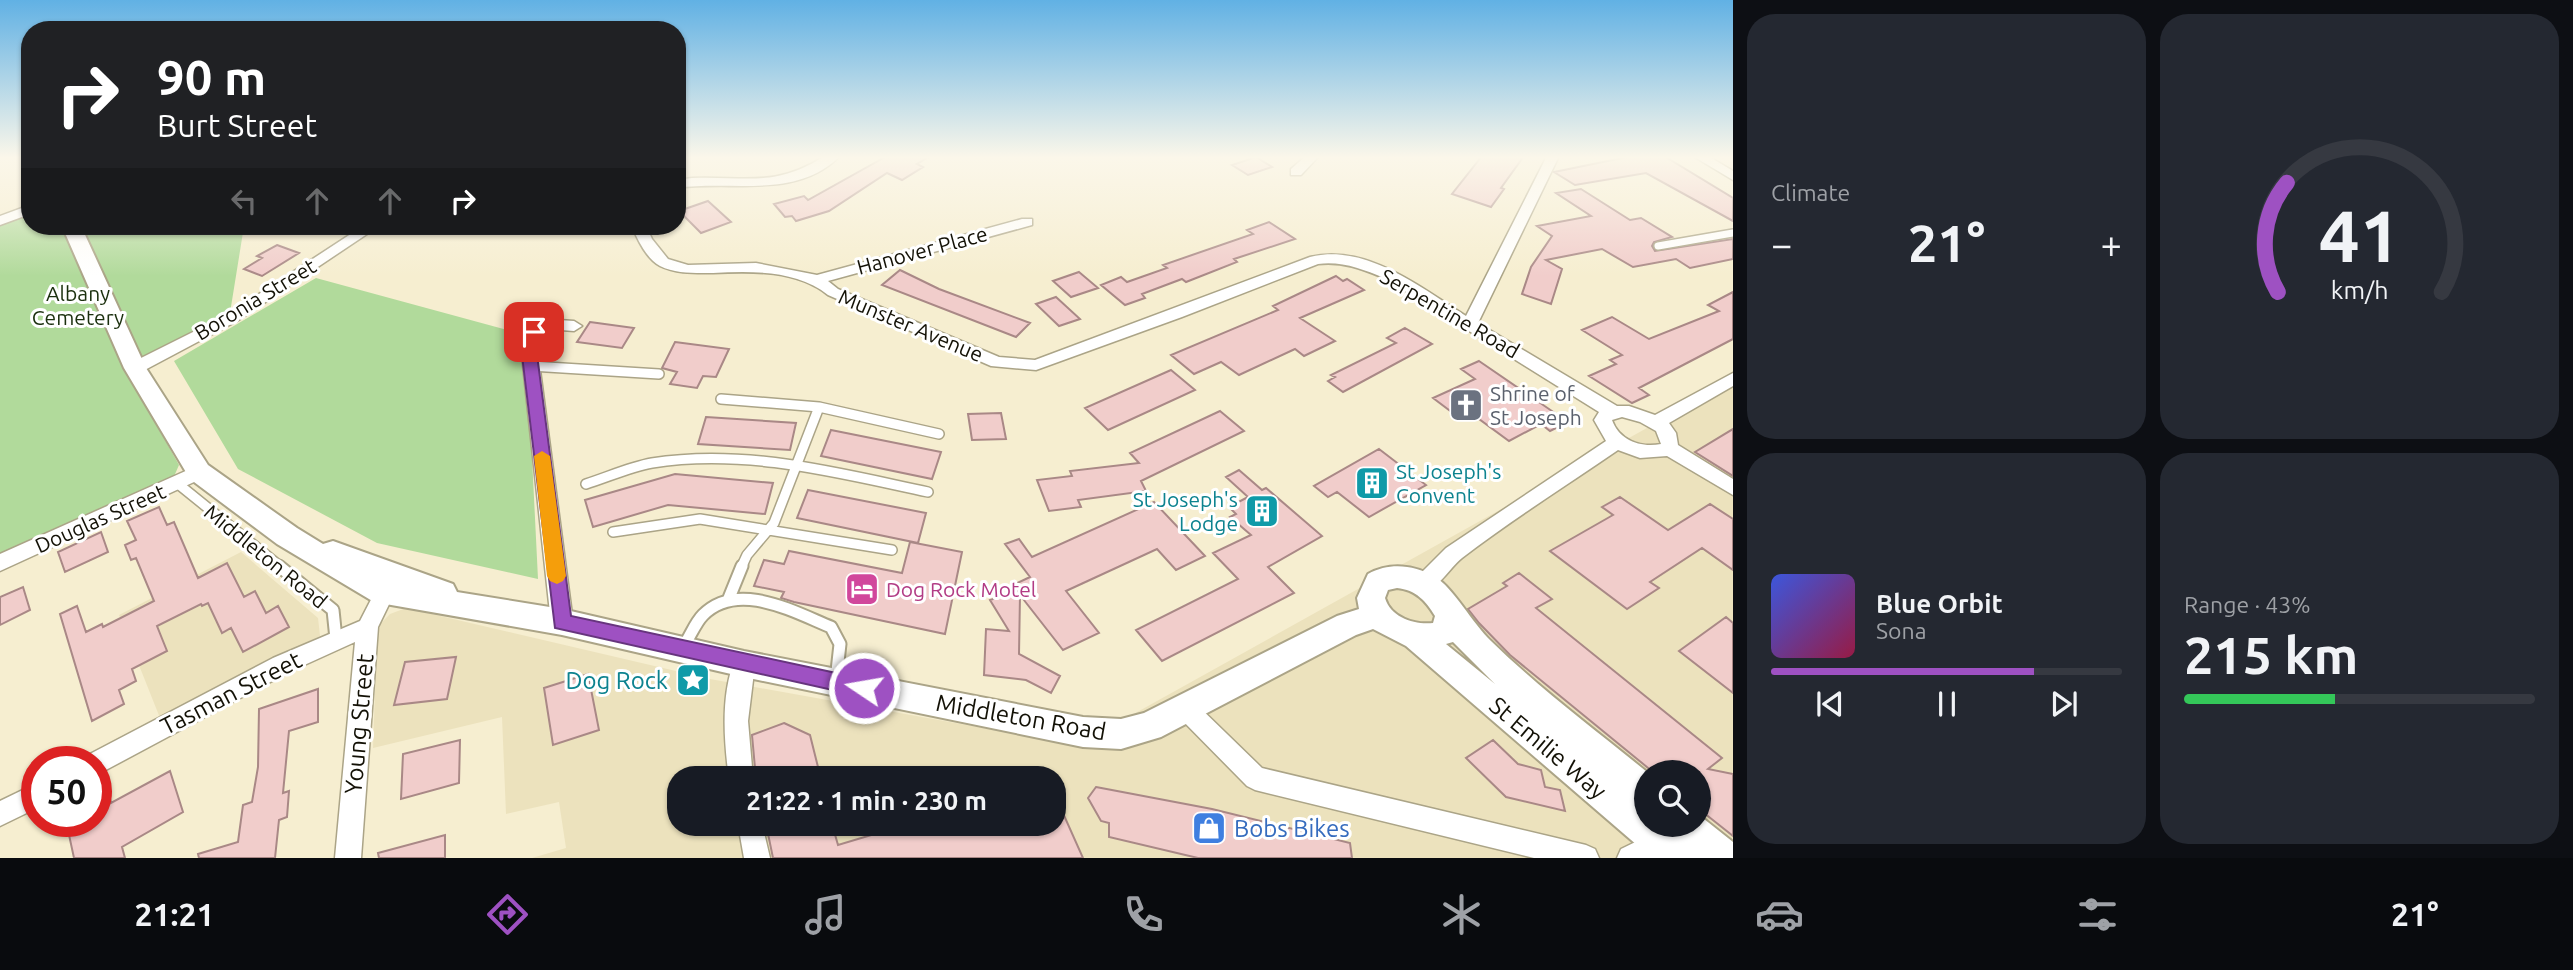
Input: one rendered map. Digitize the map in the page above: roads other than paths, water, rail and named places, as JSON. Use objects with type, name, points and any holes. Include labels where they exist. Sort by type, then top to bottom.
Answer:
[{"type":"main road","name":"Middleton Road","points":[[75,235],[135,368],[199,472],[287,536],[384,594],[562,622],[744,664],[1083,733],[1121,734],[1150,726],[1347,625],[1379,615]]},
{"type":"main road","name":"Middleton Road","points":[[287,536],[483,608]]},
{"type":"main road","points":[[1395,577],[1423,584],[1436,592],[1450,615],[1446,631],[1439,636],[1418,638],[1396,629],[1379,615],[1373,604],[1372,593],[1375,585],[1384,579],[1395,577]]},
{"type":"main road","name":"St Emilie Way","points":[[1450,615],[1486,658],[1634,782]]},
{"type":"main road","name":"St Emilie Way","points":[[1418,638],[1674,842],[1726,858]]},
{"type":"street","points":[[1470,324],[1533,196]]},
{"type":"street","points":[[0,221],[21,213]]},
{"type":"street","name":"Hanover Place","points":[[817,279],[1027,222]]},
{"type":"street","name":"Boronia Street","points":[[135,368],[232,317],[358,235]]},
{"type":"street","name":"Munster Avenue","points":[[643,235],[663,262],[687,269],[756,267],[817,279],[833,292],[943,341],[997,362],[1036,365],[1315,260]]},
{"type":"street","name":"Serpentine Road","points":[[1315,260],[1333,258],[1362,264],[1389,275],[1613,412]]},
{"type":"street","points":[[562,622],[528,347],[534,332],[543,324],[574,326]]},
{"type":"street","points":[[1656,422],[1733,379]]},
{"type":"street","points":[[1670,448],[1669,435],[1656,422],[1633,413],[1613,412],[1604,420],[1609,433],[1629,447],[1653,453],[1670,448],[1733,488]]},
{"type":"street","points":[[1423,584],[1453,554],[1618,441]]},
{"type":"street","name":"Douglas Street","points":[[0,563],[199,472]]},
{"type":"street","name":"Young Street","points":[[348,858],[367,627],[384,594]]},
{"type":"street","name":"Tasman Street","points":[[112,755],[336,639],[367,627]]},
{"type":"street","points":[[739,766],[735,745],[738,691],[744,664]]},
{"type":"street","points":[[1185,708],[1255,778],[1586,858]]},
{"type":"street","points":[[0,814],[21,803]]},
{"type":"street","points":[[752,836],[757,858]]},
{"type":"street","points":[[1630,858],[1674,842]]},
{"type":"lane","points":[[1658,246],[1733,233]]},
{"type":"lane","points":[[531,366],[659,374]]},
{"type":"lane","points":[[721,399],[819,407],[939,434]]},
{"type":"lane","points":[[682,648],[704,614],[729,598],[747,555],[774,523],[819,407]]},
{"type":"lane","points":[[586,484],[651,463],[702,458],[797,466],[928,492]]},
{"type":"lane","name":"Middleton Road","points":[[177,483],[333,610],[336,639]]},
{"type":"lane","points":[[612,533],[700,519],[767,532],[853,542],[892,550]]},
{"type":"lane","points":[[729,598],[754,599],[831,626],[840,644],[836,682]]},
{"type":"place","name":"Shrine of St Joseph","points":[[1466,405]]},
{"type":"place","name":"St Joseph's Convent","points":[[1372,483]]},
{"type":"place","name":"St Joseph's Lodge","points":[[1262,511]]},
{"type":"place","name":"Dog Rock Motel","points":[[862,589]]},
{"type":"place","name":"Dog Rock","points":[[693,680]]},
{"type":"place","name":"Bobs Bikes","points":[[1209,828]]},
{"type":"park label","name":"Albany Cemetery","points":[[78,305]]}]
